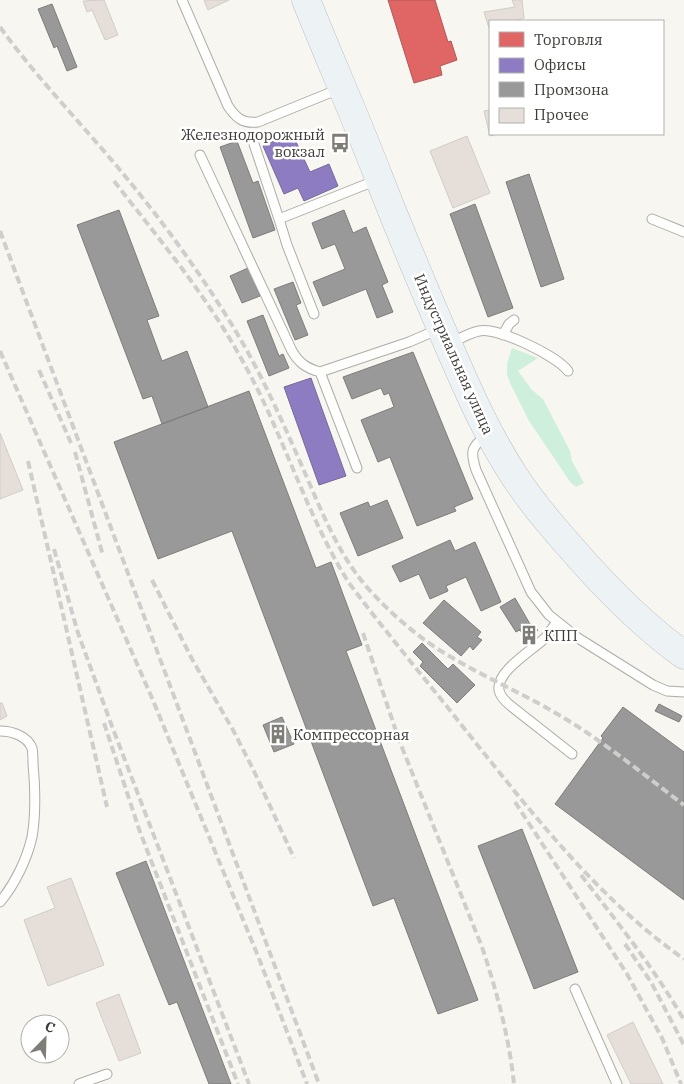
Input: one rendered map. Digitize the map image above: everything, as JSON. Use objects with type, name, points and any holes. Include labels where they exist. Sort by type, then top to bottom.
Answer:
[{"type":"main road","name":"Индустриальная улица","points":[[306,0],[425,292],[489,433],[515,477],[568,545],[626,607],[658,637],[684,655]]},
{"type":"lane","points":[[182,0],[228,106],[235,117],[242,121],[258,122],[341,88]]},
{"type":"lane","points":[[254,144],[287,245],[314,314]]},
{"type":"lane","points":[[200,155],[296,359],[304,366],[320,372],[409,342],[490,331],[542,352],[562,364],[568,371]]},
{"type":"lane","points":[[279,219],[380,179]]},
{"type":"lane","points":[[652,219],[684,232]]},
{"type":"lane","points":[[503,335],[509,324],[514,320]]},
{"type":"lane","points":[[320,372],[357,468]]},
{"type":"lane","points":[[489,433],[472,449],[472,458],[539,604],[557,622],[578,638],[652,685],[667,691],[684,692]]},
{"type":"lane","points":[[557,622],[546,636],[512,665],[500,682],[498,689],[504,700],[572,754]]},
{"type":"lane","points":[[0,731],[10,731],[18,735],[32,748],[35,785],[32,837],[22,867],[1,898]]},
{"type":"lane","points":[[575,989],[617,1084]]},
{"type":"lane","points":[[79,1084],[108,1074]]},
{"type":"green space","points":[[512,348],[538,358],[518,371],[532,390],[543,399],[570,451],[572,461],[584,483],[576,487],[571,483],[529,421],[510,383],[507,374],[507,364]]},
{"type":"building: Торговля","points":[[388,0],[435,0],[448,42],[451,41],[457,60],[440,66],[442,75],[414,83]]},
{"type":"building: Офисы","points":[[292,133],[310,172],[329,164],[338,186],[304,201],[298,188],[284,194],[263,146]]},
{"type":"building: Офисы","points":[[311,378],[346,476],[319,485],[284,387]]},
{"type":"building: Промзона","points":[[52,4],[77,67],[67,71],[57,46],[54,48],[38,9]]},
{"type":"building: Промзона","points":[[237,141],[253,183],[258,181],[275,230],[253,238],[220,147]]},
{"type":"building: Промзона","points":[[529,174],[564,279],[541,287],[506,182]]},
{"type":"building: Промзона","points":[[475,204],[513,308],[488,317],[450,214]]},
{"type":"building: Промзона","points":[[119,210],[159,316],[147,320],[162,361],[187,351],[208,407],[162,424],[152,396],[143,399],[77,225]]},
{"type":"building: Промзона","points":[[344,210],[353,233],[366,227],[388,282],[382,285],[393,312],[377,318],[366,289],[323,306],[313,282],[345,269],[335,244],[322,249],[312,223]]},
{"type":"building: Промзона","points":[[248,268],[260,296],[242,303],[230,276]]},
{"type":"building: Промзона","points":[[293,282],[301,303],[296,305],[308,335],[295,340],[274,289]]},
{"type":"building: Промзона","points":[[263,315],[279,356],[283,354],[289,368],[269,376],[247,321]]},
{"type":"building: Промзона","points":[[413,352],[473,499],[454,507],[456,511],[417,526],[390,457],[378,462],[361,420],[394,407],[389,393],[384,395],[381,388],[352,399],[343,377]]},
{"type":"building: Промзона","points":[[249,391],[316,568],[331,562],[362,645],[346,651],[478,1000],[438,1014],[394,898],[373,906],[232,531],[158,559],[114,442]]},
{"type":"building: Промзона","points":[[387,500],[403,538],[358,556],[340,513],[368,502],[370,507]]},
{"type":"building: Промзона","points":[[450,540],[455,551],[475,542],[501,602],[481,611],[466,577],[446,586],[448,591],[430,599],[419,574],[400,582],[392,566]]},
{"type":"building: Промзона","points":[[515,598],[530,624],[516,632],[500,607]]},
{"type":"building: Промзона","points":[[444,600],[481,632],[477,637],[482,640],[473,650],[470,646],[461,656],[423,623]]},
{"type":"building: Промзона","name":"КПП","points":[[530,624],[538,630],[530,639],[519,630]]},
{"type":"building: Промзона","points":[[422,643],[448,669],[453,664],[475,685],[457,703],[420,666],[423,662],[413,652]]},
{"type":"building: Промзона","points":[[659,704],[682,716],[679,722],[655,711]]},
{"type":"building: Промзона","points":[[623,707],[684,752],[684,900],[555,804]]},
{"type":"building: Промзона","name":"Компрессорная","points":[[282,717],[294,744],[274,752],[263,725]]},
{"type":"building: Промзона","points":[[522,829],[578,972],[534,989],[478,846]]},
{"type":"building: Промзона","points":[[146,861],[231,1084],[209,1084],[177,1002],[169,1005],[116,873]]},
{"type":"building: Прочее","points":[[104,0],[118,35],[105,40],[92,10],[87,12],[83,1]]},
{"type":"building: Прочее","points":[[204,0],[229,0],[208,10]]},
{"type":"building: Прочее","points":[[512,0],[522,0],[524,18],[517,20],[489,20],[489,28],[484,12],[515,7]]},
{"type":"building: Прочее","points":[[489,110],[489,132],[484,111]]},
{"type":"building: Прочее","points":[[467,136],[490,193],[453,208],[430,151]]},
{"type":"building: Прочее","points":[[0,433],[23,490],[0,499]]},
{"type":"building: Прочее","points":[[0,703],[2,703],[7,716],[0,720]]},
{"type":"building: Прочее","points":[[71,878],[104,965],[48,986],[24,920],[55,908],[47,887]]},
{"type":"building: Прочее","points":[[119,994],[141,1053],[119,1061],[96,1003]]},
{"type":"building: Прочее","points":[[633,1022],[663,1084],[631,1084],[607,1035]]},
{"type":"railway","points":[[0,27],[28,64],[120,170],[193,265],[243,343],[280,417],[335,539],[364,584],[411,630],[441,651],[464,665],[546,707],[575,725],[623,758],[684,805]]},
{"type":"railway","points":[[114,181],[182,268],[228,336],[257,387],[319,529],[349,583],[542,824],[623,910],[684,959]]},
{"type":"railway","points":[[0,231],[319,1084]]},
{"type":"railway","points":[[0,351],[152,698],[258,956],[307,1084]]},
{"type":"railway","points":[[39,370],[71,443]]},
{"type":"railway","points":[[75,452],[103,556]]},
{"type":"railway","points":[[28,461],[107,807]]},
{"type":"railway","points":[[54,549],[78,633],[110,721],[249,1084]]},
{"type":"railway","points":[[152,580],[192,659],[253,769],[294,858]]},
{"type":"railway","points":[[363,633],[399,740],[482,947],[502,1015],[514,1084]]},
{"type":"railway","points":[[104,723],[140,832],[238,1084]]},
{"type":"railway","points":[[515,802],[627,974],[662,1038],[681,1084]]},
{"type":"railway","points":[[581,875],[648,964],[684,1020]]},
{"type":"railway","points":[[625,944],[651,982],[684,1045]]},
{"type":"place","name":"Железнодорожный вокзал","points":[[340,143]]},
{"type":"place","name":"КПП","points":[[529,635]]},
{"type":"place","name":"Компрессорная","points":[[278,734]]}]
